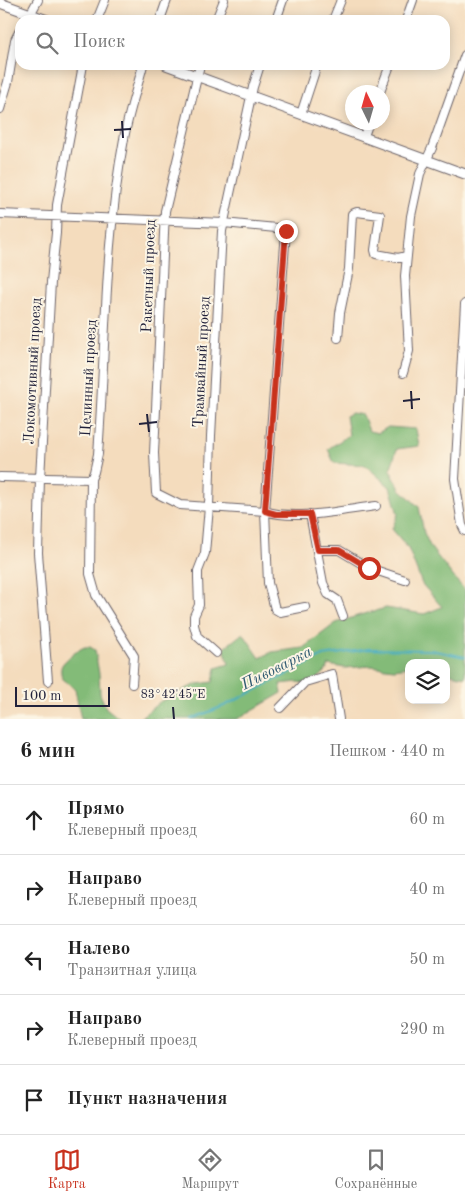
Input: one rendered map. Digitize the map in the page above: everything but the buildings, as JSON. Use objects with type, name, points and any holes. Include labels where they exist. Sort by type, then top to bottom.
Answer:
[{"type":"street","points":[[30,15],[38,0]]},
{"type":"street","points":[[100,15],[105,0]]},
{"type":"street","points":[[162,15],[167,0]]},
{"type":"street","points":[[218,15],[224,0]]},
{"type":"street","points":[[278,15],[283,0]]},
{"type":"street","points":[[335,15],[341,0]]},
{"type":"street","points":[[408,15],[413,0]]},
{"type":"street","points":[[0,3],[25,15]]},
{"type":"street","points":[[0,109],[8,82],[15,40]]},
{"type":"street","points":[[403,373],[409,351],[405,276],[411,216],[420,174],[427,160],[465,55]]},
{"type":"street","name":"Локомотивный проезд","points":[[48,681],[38,553],[40,478],[56,215],[82,70]]},
{"type":"street","name":"Целинный проезд","points":[[132,684],[134,656],[96,595],[90,574],[91,479],[98,454],[107,272],[112,218],[124,137],[143,70]]},
{"type":"street","points":[[180,70],[465,174]]},
{"type":"street","name":"Ракетный проезд","points":[[199,70],[165,211],[154,453],[156,492],[180,505],[209,507]]},
{"type":"street","name":"Трамвайный проезд","points":[[216,654],[197,636],[194,616],[199,605],[198,572],[205,553],[209,507],[210,445],[222,232],[251,95],[258,70]]},
{"type":"street","points":[[301,114],[315,70]]},
{"type":"street","points":[[383,85],[388,70]]},
{"type":"street","points":[[364,136],[366,130]]},
{"type":"street","points":[[338,338],[340,313],[349,269],[352,214],[357,212],[380,215],[376,254],[398,258],[407,256]]},
{"type":"street","points":[[0,214],[224,223],[276,228],[286,231],[265,511],[268,583],[275,609],[280,612],[305,607]]},
{"type":"street","points":[[465,304],[455,480],[462,525],[465,531]]},
{"type":"street","points":[[0,477],[91,479]]},
{"type":"street","points":[[209,507],[265,511],[276,514],[310,514],[376,506]]},
{"type":"street","points":[[310,514],[324,583],[328,594],[337,600],[343,616]]},
{"type":"street","points":[[318,550],[339,550],[369,568],[405,580]]},
{"type":"street","points":[[280,708],[305,682],[332,674],[338,719]]},
{"type":"green space","points":[[352,413],[363,415],[369,431],[378,433],[388,427],[416,429],[419,446],[397,449],[390,470],[400,489],[419,507],[424,533],[431,548],[465,590],[465,677],[450,674],[450,659],[405,659],[405,668],[394,669],[371,666],[345,668],[329,665],[325,672],[310,685],[298,682],[280,684],[282,693],[237,719],[139,719],[161,701],[175,696],[185,689],[198,684],[213,682],[216,668],[229,664],[224,648],[243,633],[260,658],[272,652],[303,648],[336,623],[360,615],[386,608],[424,614],[442,607],[422,584],[408,548],[392,529],[398,514],[390,487],[365,465],[334,463],[328,449],[349,435],[346,416]]},
{"type":"green space","points":[[85,647],[95,650],[100,694],[106,708],[120,719],[81,719],[75,689],[62,678],[61,670],[66,660]]},
{"type":"waterway","name":"Пивоварка","points":[[191,719],[224,706],[323,656],[369,649],[431,650],[465,657]]},
{"type":"route","points":[[286,231],[265,511],[276,514],[310,514],[318,550],[339,550],[369,568]]}]
